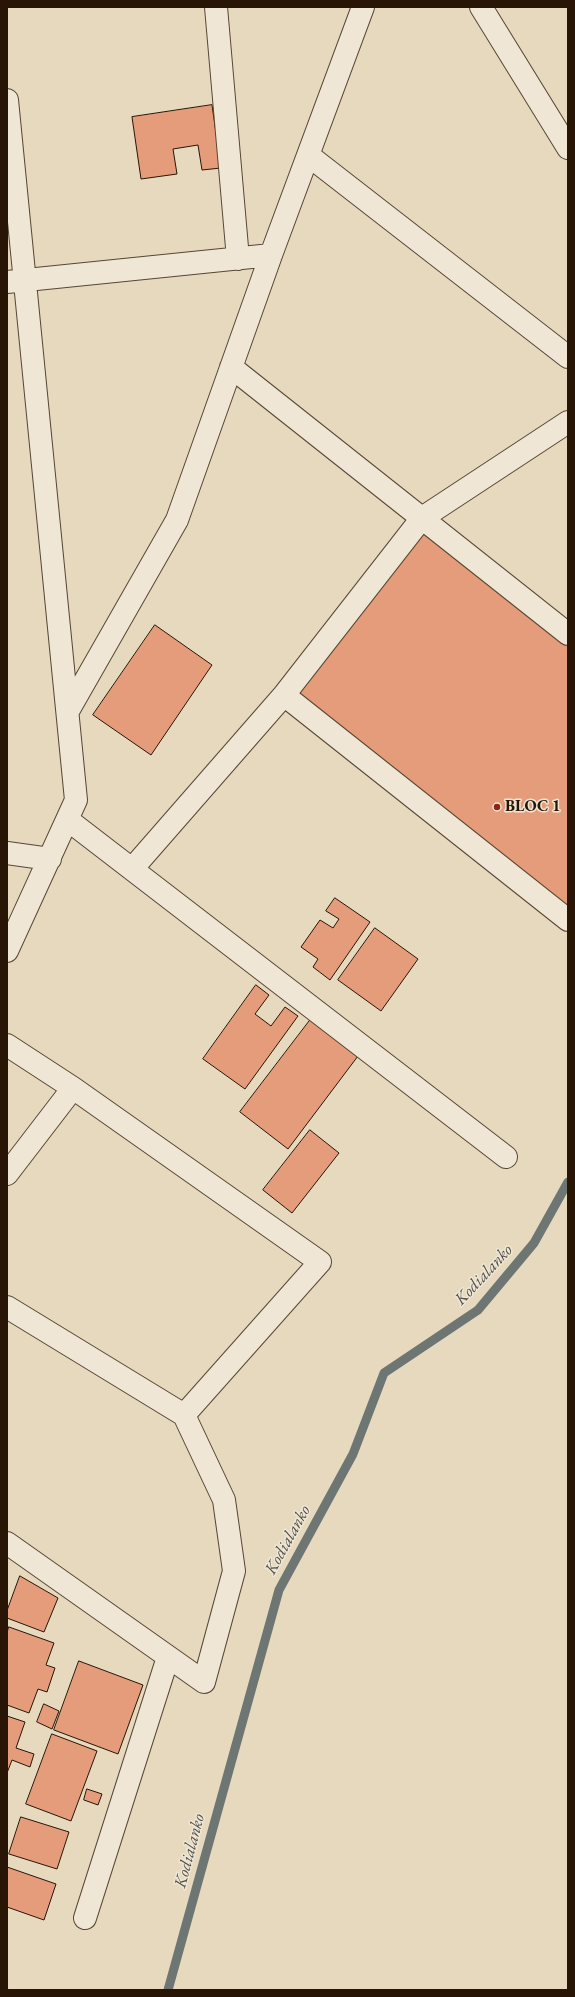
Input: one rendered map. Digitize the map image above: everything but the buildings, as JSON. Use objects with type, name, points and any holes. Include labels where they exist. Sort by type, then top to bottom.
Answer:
[{"type":"street","points":[[216,7],[238,258]]},
{"type":"street","points":[[68,711],[177,520],[271,255],[363,7]]},
{"type":"street","points":[[481,7],[568,148]]},
{"type":"street","points":[[7,101],[16,281],[68,711],[76,800],[7,951]]},
{"type":"street","points":[[308,155],[568,357]]},
{"type":"street","points":[[16,281],[271,255]]},
{"type":"street","points":[[231,367],[568,634]]},
{"type":"street","points":[[132,869],[284,695],[422,518],[568,422]]},
{"type":"street","points":[[284,695],[568,920]]},
{"type":"street","points":[[68,820],[506,1157]]},
{"type":"street","points":[[7,853],[50,859]]},
{"type":"street","points":[[7,1045],[73,1088],[320,1262],[184,1415]]},
{"type":"street","points":[[7,1174],[73,1088]]},
{"type":"street","points":[[7,1307],[184,1415],[224,1500],[234,1571],[204,1682],[7,1543]]},
{"type":"street","points":[[85,1918],[168,1657]]},
{"type":"waterway","name":"Kodialanko","points":[[168,1990],[279,1590],[353,1454],[384,1373],[478,1310],[534,1243],[568,1182]]},
{"type":"place","name":"BLOC 1","points":[[497,807]]}]
